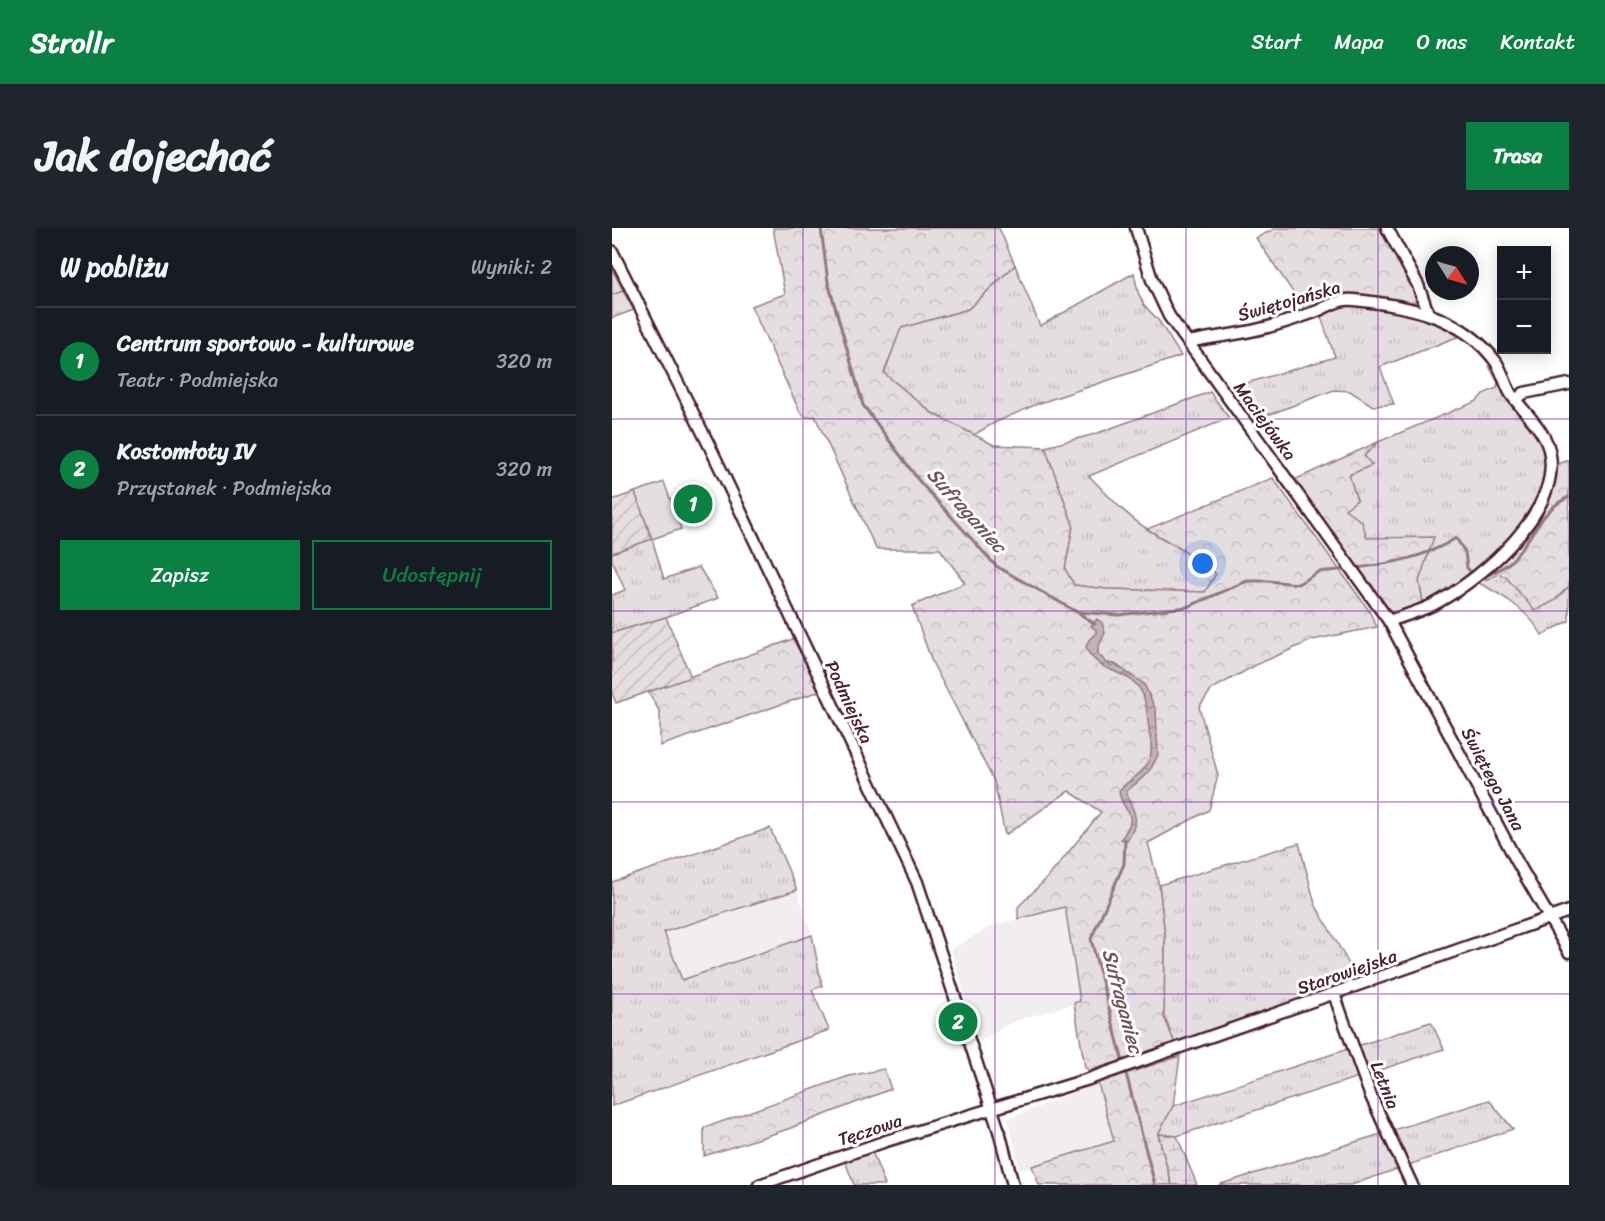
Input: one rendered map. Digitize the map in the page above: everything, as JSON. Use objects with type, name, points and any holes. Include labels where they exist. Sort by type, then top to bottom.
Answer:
[{"type":"street","name":"Maciejówka","points":[[1136,228],[1152,280],[1169,316],[1389,621]]},
{"type":"street","points":[[1387,228],[1418,285],[1428,312]]},
{"type":"street","name":"Podmiejska","points":[[612,251],[712,451],[917,882],[992,1110],[1013,1185]]},
{"type":"street","name":"Świętojańska","points":[[1188,342],[1258,329],[1315,312],[1334,302],[1351,299],[1428,312],[1455,326],[1482,346],[1496,362],[1511,394],[1539,430],[1550,454],[1550,477],[1540,503],[1522,530],[1489,567],[1439,602],[1389,621]]},
{"type":"street","points":[[1516,400],[1524,393],[1569,384]]},
{"type":"street","name":"Świętego Jana","points":[[1389,621],[1549,919],[1569,952]]},
{"type":"street","name":"Starowiejska","points":[[992,1110],[1118,1069],[1569,911]]},
{"type":"street","name":"Letnia","points":[[1334,994],[1370,1094],[1412,1185]]},
{"type":"street","name":"Tęczowa","points":[[759,1185],[886,1141],[992,1110]]},
{"type":"shaded area","points":[[797,890],[812,935],[681,980],[664,931]]},
{"type":"shaded area","points":[[1064,906],[1080,1002],[1012,1022],[979,1042],[951,949],[992,926]]},
{"type":"shaded area","points":[[1098,1083],[1115,1141],[1020,1170],[1008,1119]]},
{"type":"green space","points":[[773,228],[999,228],[1015,265],[968,309],[901,328],[884,373],[932,413],[994,445],[1045,447],[1073,525],[1065,569],[1074,585],[1107,589],[1205,592],[1216,574],[1200,560],[1147,529],[1273,478],[1368,609],[1377,627],[1312,640],[1256,665],[1212,689],[1199,707],[1218,775],[1209,810],[1148,843],[1159,885],[1165,936],[1164,1016],[1175,1044],[1091,1070],[1085,1068],[1074,1003],[1080,1001],[1065,907],[1018,919],[1018,907],[1050,875],[1101,812],[1069,791],[1005,835],[994,781],[932,662],[912,606],[965,583],[940,549],[876,549],[815,416],[805,417],[800,412],[751,306],[785,294]]},
{"type":"green space","points":[[1276,228],[1384,228],[1418,294],[1416,301],[1409,304],[1360,297],[1305,310],[1256,238]]},
{"type":"green space","points":[[1015,265],[1040,326],[1134,273],[1138,292],[1144,305],[1159,321],[1181,356],[1037,404],[994,423],[974,435],[932,413],[884,373],[901,328],[968,309]]},
{"type":"green space","points":[[612,269],[623,291],[612,295]]},
{"type":"green space","points":[[623,291],[634,310],[612,318],[612,295]]},
{"type":"green space","points":[[1347,303],[1377,306],[1422,316],[1462,335],[1380,367],[1394,404],[1373,406],[1350,391],[1334,390],[1252,421],[1227,389],[1335,357],[1320,314],[1334,306]]},
{"type":"green space","points":[[1493,365],[1502,386],[1544,449],[1546,463],[1541,487],[1522,523],[1494,557],[1460,584],[1423,602],[1419,581],[1433,538],[1367,538],[1344,509],[1357,500],[1349,475],[1372,465],[1364,456],[1378,442],[1477,401],[1483,394],[1497,388],[1498,383],[1489,366]]},
{"type":"green space","points":[[1210,392],[1229,418],[1089,476],[1133,518],[1216,574],[1205,592],[1107,589],[1074,585],[1065,569],[1073,525],[1045,447],[1095,434]]},
{"type":"green space","points":[[1378,442],[1364,456],[1372,465],[1349,475],[1357,500],[1345,509],[1362,522],[1367,538],[1434,537],[1419,581],[1423,602],[1393,615],[1294,480]]},
{"type":"green space","points":[[1569,460],[1569,586],[1554,601],[1535,611],[1506,577],[1499,574],[1485,580],[1486,574],[1497,565],[1533,524],[1549,495],[1555,465]]},
{"type":"green space","points":[[664,482],[681,529],[652,539],[635,492]]},
{"type":"green space","points":[[635,492],[652,539],[612,553],[612,500]]},
{"type":"green space","points":[[652,539],[664,579],[699,567],[718,598],[612,633],[612,595],[625,590],[612,560],[612,553]]},
{"type":"green space","points":[[1486,574],[1499,574],[1506,577],[1535,610],[1554,601],[1569,586],[1569,621],[1542,635],[1522,610],[1475,581]]},
{"type":"green space","points":[[666,617],[691,677],[616,703],[612,693],[612,633]]},
{"type":"green space","points":[[793,639],[820,691],[660,746],[660,712],[648,692]]},
{"type":"green space","points":[[770,828],[797,890],[664,932],[682,980],[812,935],[822,986],[812,990],[829,1030],[612,1106],[612,882]]},
{"type":"green space","points":[[1299,843],[1315,904],[1358,980],[1175,1044],[1164,1016],[1165,936],[1159,885]]},
{"type":"green space","points":[[1431,1022],[1444,1049],[1177,1136],[1158,1134],[1173,1106]]},
{"type":"green space","points":[[1180,1056],[1173,1106],[1158,1134],[1172,1185],[1039,1185],[1032,1166],[1114,1141],[1098,1083]]},
{"type":"green space","points":[[884,1069],[891,1089],[788,1129],[704,1156],[704,1128],[849,1076]]},
{"type":"green space","points":[[1489,1100],[1513,1129],[1351,1185],[1218,1185]]},
{"type":"green space","points":[[1158,1134],[1177,1136],[1197,1185],[1172,1185]]},
{"type":"green space","points":[[872,1151],[885,1185],[854,1185],[845,1161]]},
{"type":"water","points":[[1097,619],[1102,623],[1105,633],[1098,648],[1098,654],[1107,663],[1115,664],[1144,684],[1156,710],[1158,755],[1149,772],[1126,792],[1135,816],[1132,833],[1127,841],[1121,839],[1130,823],[1130,818],[1119,791],[1140,773],[1149,761],[1151,748],[1147,714],[1140,689],[1127,678],[1097,662],[1086,647],[1096,633],[1091,626]]},
{"type":"waterway","name":"Sufraganiec","points":[[821,228],[828,282],[863,405],[920,482],[996,566],[1095,624]]},
{"type":"waterway","points":[[1480,579],[1509,563],[1550,510],[1569,497]]},
{"type":"waterway","points":[[1356,568],[1408,559],[1445,545],[1456,538],[1465,552],[1467,568],[1475,576]]},
{"type":"waterway","points":[[1077,612],[1118,615],[1187,607],[1247,581],[1298,584],[1318,572],[1349,569]]},
{"type":"waterway","name":"Sufraganiec","points":[[1125,839],[1124,864],[1091,939],[1155,1185]]},
{"type":"place","name":"Centrum sportowo - kulturowe","points":[[693,504]]},
{"type":"place","name":"Kostomłoty IV","points":[[958,1022]]}]
